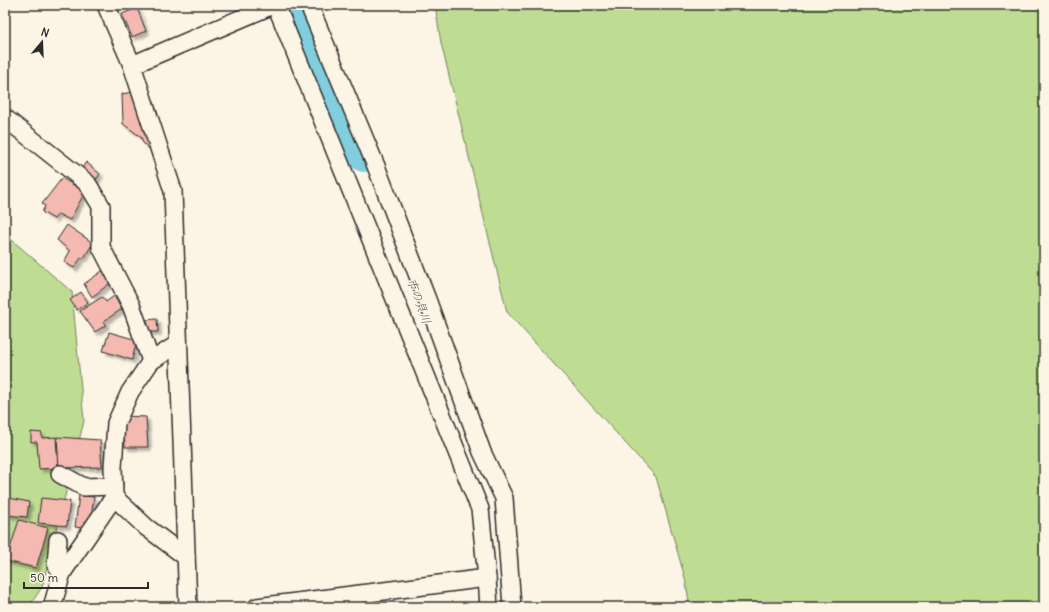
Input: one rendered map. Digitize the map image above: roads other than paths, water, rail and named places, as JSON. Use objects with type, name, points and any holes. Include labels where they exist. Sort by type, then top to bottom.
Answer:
[{"type":"street","points":[[106,5],[132,65],[173,191],[188,607]]},
{"type":"street","points":[[132,65],[275,5],[480,509],[489,607]]},
{"type":"street","points":[[309,5],[376,166],[428,302],[482,452],[504,498],[512,607]]},
{"type":"street","points":[[5,118],[87,183],[101,206],[101,247]]},
{"type":"street","points":[[89,211],[92,228],[131,305],[151,361]]},
{"type":"street","points":[[52,607],[62,573],[114,492],[113,467],[116,423],[130,392],[151,361],[178,344]]},
{"type":"street","points":[[60,474],[84,487],[114,492],[146,527],[186,557]]},
{"type":"street","points":[[58,540],[56,564],[62,573]]},
{"type":"street","points":[[257,607],[487,578]]},
{"type":"waterway","name":"市の貝川","points":[[296,5],[364,157]]}]
